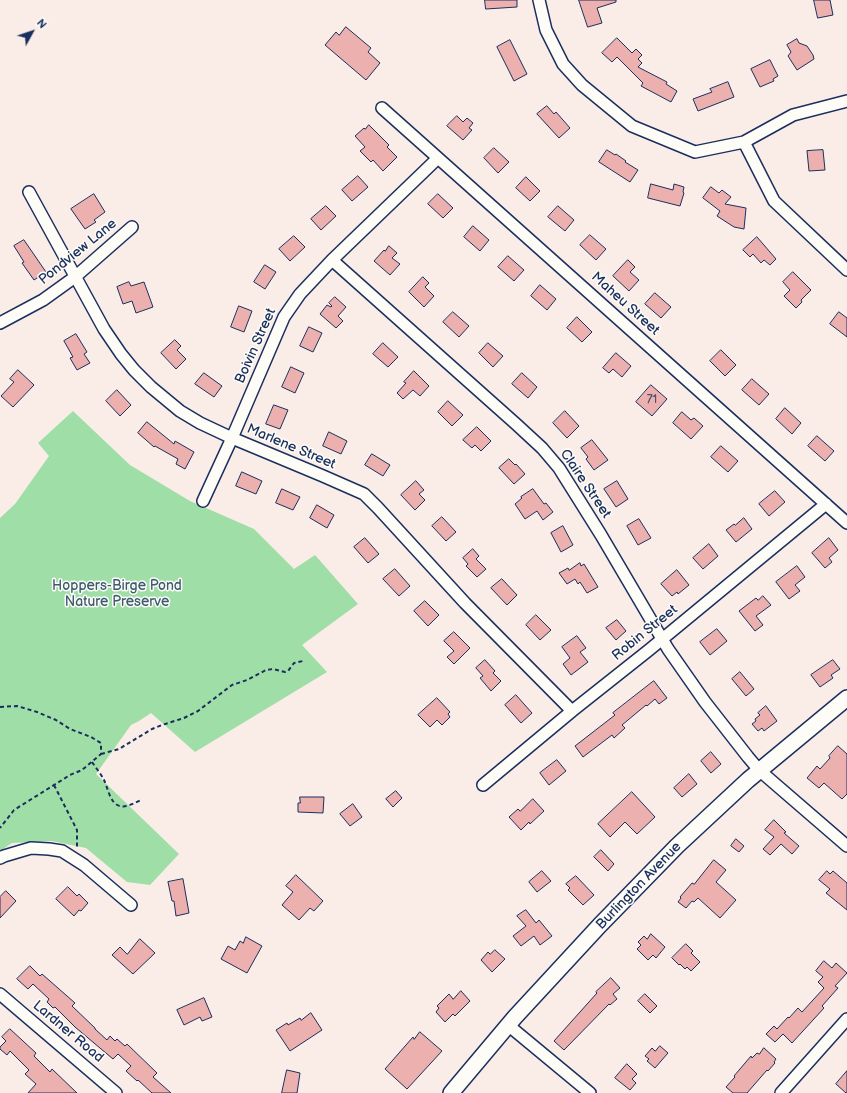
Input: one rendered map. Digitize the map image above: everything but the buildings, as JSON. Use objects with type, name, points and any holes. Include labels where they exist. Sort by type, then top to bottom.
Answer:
[{"type":"main road","name":"Burlington Avenue","points":[[451,1093],[508,1024],[600,925],[677,846],[759,770],[847,698]]},
{"type":"street","points":[[539,0],[546,30],[563,64],[582,85],[632,126],[695,152],[744,142],[793,115],[847,101]]},
{"type":"street","name":"Maheu Street","points":[[382,108],[847,523]]},
{"type":"street","points":[[744,142],[774,201],[847,270]]},
{"type":"street","name":"Boivin Street","points":[[204,501],[284,317],[300,294],[332,260],[438,158]]},
{"type":"street","name":"Marlene Street","points":[[29,192],[104,328],[121,354],[134,370],[180,410],[200,422],[232,438],[364,494],[465,603],[572,711]]},
{"type":"street","name":"Pondview Lane","points":[[0,323],[43,300],[75,277],[132,227]]},
{"type":"street","name":"Claire Street","points":[[332,260],[542,448],[559,468],[572,488],[668,649],[705,702],[759,770],[847,846]]},
{"type":"street","name":"Robin Street","points":[[483,785],[826,504]]},
{"type":"street","points":[[0,858],[31,848],[62,851],[84,865],[131,905]]},
{"type":"street","name":"Lardner Road","points":[[0,994],[116,1093]]},
{"type":"street","points":[[780,1093],[847,1019]]},
{"type":"street","points":[[508,1024],[590,1093]]},
{"type":"path","points":[[0,828],[14,810],[70,775],[82,770],[101,754],[119,749],[152,729],[184,718],[198,711],[232,685],[266,670],[273,669],[285,672],[288,671],[294,663],[303,661]]},
{"type":"path","points":[[0,707],[17,706],[36,712],[56,720],[70,729],[91,736],[101,744],[101,754]]},
{"type":"path","points":[[92,762],[104,779],[114,803],[121,806],[141,800]]},
{"type":"path","points":[[54,785],[77,830],[77,841]]},
{"type":"green space","name":"Hoppers-Birge Pond Nature Preserve","points":[[73,411],[130,465],[190,501],[254,529],[294,569],[315,555],[358,604],[302,645],[327,672],[195,752],[151,713],[131,725],[96,774],[179,854],[150,885],[127,882],[86,848],[52,841],[12,843],[0,851],[0,518],[15,504],[49,456],[38,443]]}]
